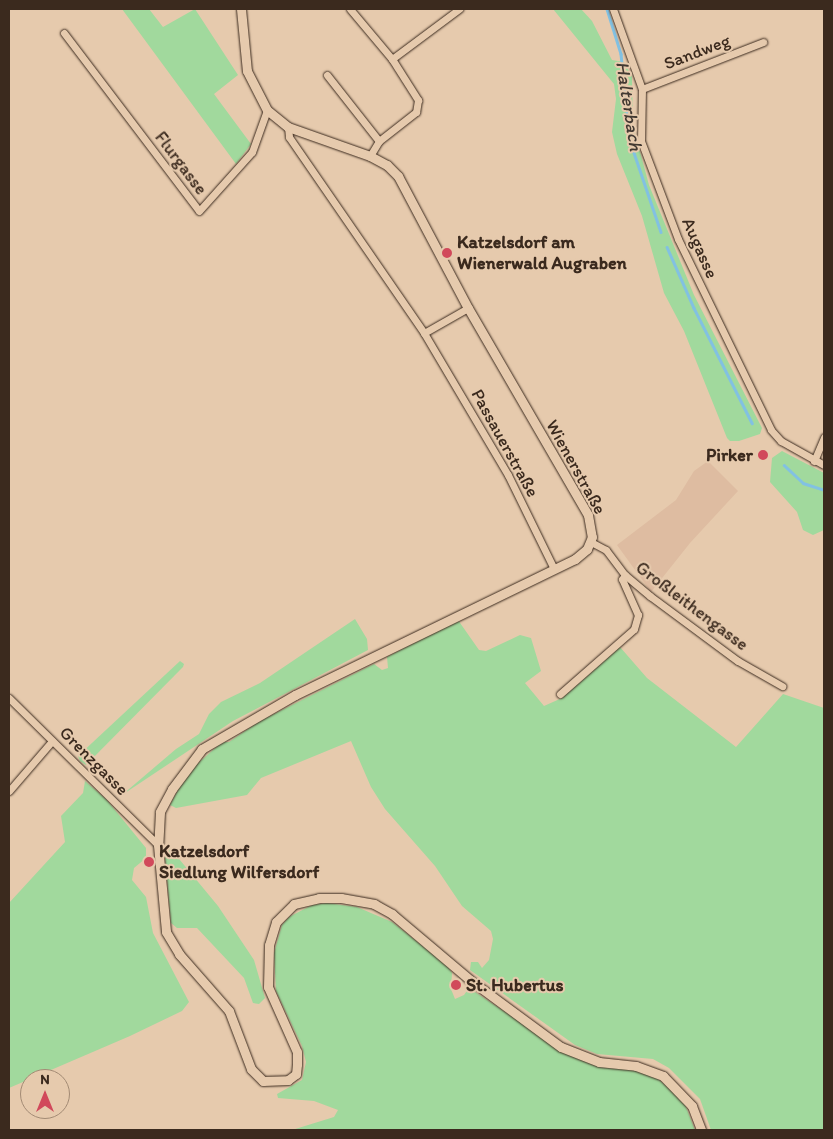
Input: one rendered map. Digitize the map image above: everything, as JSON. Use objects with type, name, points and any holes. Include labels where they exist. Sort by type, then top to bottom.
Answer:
[{"type":"street","name":"Wienerstraße","points":[[241,9],[247,71],[267,110],[288,127],[370,156],[387,165],[398,176],[468,308],[588,515],[592,531],[591,542],[583,554],[295,695],[219,737],[202,749],[172,789],[160,812],[158,845],[166,932],[178,954],[229,1011],[251,1069],[263,1081],[288,1080],[296,1074],[298,1064],[297,1052],[268,987],[269,945],[276,922],[294,904],[319,898],[341,898],[374,904],[392,914],[470,980],[561,1047],[599,1062],[636,1066],[663,1076],[692,1106],[701,1130]]},
{"type":"street","points":[[350,9],[392,59],[418,100],[416,112],[379,141],[370,156]]},
{"type":"street","points":[[392,59],[459,9]]},
{"type":"street","name":"Augasse","points":[[614,9],[642,89],[641,141],[678,239],[771,430],[781,441],[824,465]]},
{"type":"street","name":"Flurgasse","points":[[64,33],[199,211],[249,157],[267,110]]},
{"type":"street","name":"Sandweg","points":[[642,89],[763,42]]},
{"type":"street","points":[[327,76],[379,141]]},
{"type":"street","name":"Passauerstraße","points":[[288,127],[289,137],[424,333],[508,475],[554,569]]},
{"type":"street","points":[[424,333],[468,308]]},
{"type":"street","points":[[814,460],[824,437]]},
{"type":"street","name":"Großleithengasse","points":[[591,542],[609,553],[625,575],[738,661],[782,686]]},
{"type":"street","points":[[560,694],[634,629],[638,615],[622,579],[625,575]]},
{"type":"street","name":"Grenzgasse","points":[[9,698],[158,845]]},
{"type":"street","points":[[9,791],[52,741]]},
{"type":"shaded area","points":[[708,461],[738,491],[690,543],[651,592],[617,545],[676,500],[694,471]]},
{"type":"green space","points":[[122,9],[149,9],[163,27],[195,9],[238,75],[214,94],[251,144],[236,164]]},
{"type":"green space","points":[[553,9],[581,9],[592,21],[612,60],[624,62],[632,77],[633,126],[649,185],[694,295],[762,428],[760,434],[739,441],[730,441],[727,438],[684,331],[664,293],[642,216],[617,154],[612,132],[616,99],[614,84]]},
{"type":"green space","points":[[782,451],[824,473],[824,530],[813,535],[803,530],[797,512],[770,482],[772,458]]},
{"type":"green space","points":[[355,619],[367,639],[368,650],[233,721],[122,795],[176,749],[199,734],[209,714],[221,702],[260,683]]},
{"type":"green space","points":[[458,620],[479,650],[486,651],[520,635],[531,638],[541,671],[525,683],[544,706],[562,698],[620,647],[647,678],[736,747],[783,694],[824,708],[824,1130],[711,1130],[700,1099],[669,1068],[653,1059],[597,1054],[575,1045],[470,970],[471,962],[478,962],[482,968],[489,960],[493,939],[491,931],[462,906],[435,866],[385,809],[371,787],[351,741],[261,778],[247,795],[176,808],[170,805],[187,773],[222,742],[229,742],[258,722],[374,664],[382,670],[388,668],[387,657]]},
{"type":"green space","points":[[180,661],[184,664],[183,667],[86,765],[80,761],[78,756]]},
{"type":"green space","points":[[85,781],[106,799],[146,848],[146,858],[134,868],[132,880],[146,897],[153,933],[189,1002],[182,1011],[53,1069],[20,1069],[20,1083],[9,1088],[9,903],[65,842],[61,816],[83,793]]},
{"type":"green space","points":[[170,848],[218,906],[254,960],[265,998],[259,1004],[253,1003],[244,978],[197,928],[177,928],[171,923],[165,857],[166,849]]},
{"type":"green space","points":[[327,903],[357,907],[392,922],[447,965],[452,973],[451,989],[455,999],[464,995],[469,988],[561,1049],[655,1076],[684,1102],[695,1130],[292,1130],[334,1117],[338,1110],[314,1101],[278,1098],[277,1094],[302,1080],[306,1062],[302,1046],[276,991],[274,953],[282,925],[289,917],[312,905]]},
{"type":"waterway","name":"Halterbach","points":[[607,9],[621,54],[630,141],[661,232]]},
{"type":"waterway","name":"Halterbach","points":[[667,247],[694,308],[752,423]]},
{"type":"waterway","name":"Halterbach","points":[[784,465],[803,483],[824,490]]},
{"type":"place","name":"Katzelsdorf am Wienerwald Augraben","points":[[447,253]]},
{"type":"place","name":"Pirker","points":[[763,455]]},
{"type":"place","name":"Katzelsdorf Siedlung Wilfersdorf","points":[[149,862]]},
{"type":"place","name":"St. Hubertus","points":[[456,985]]}]
